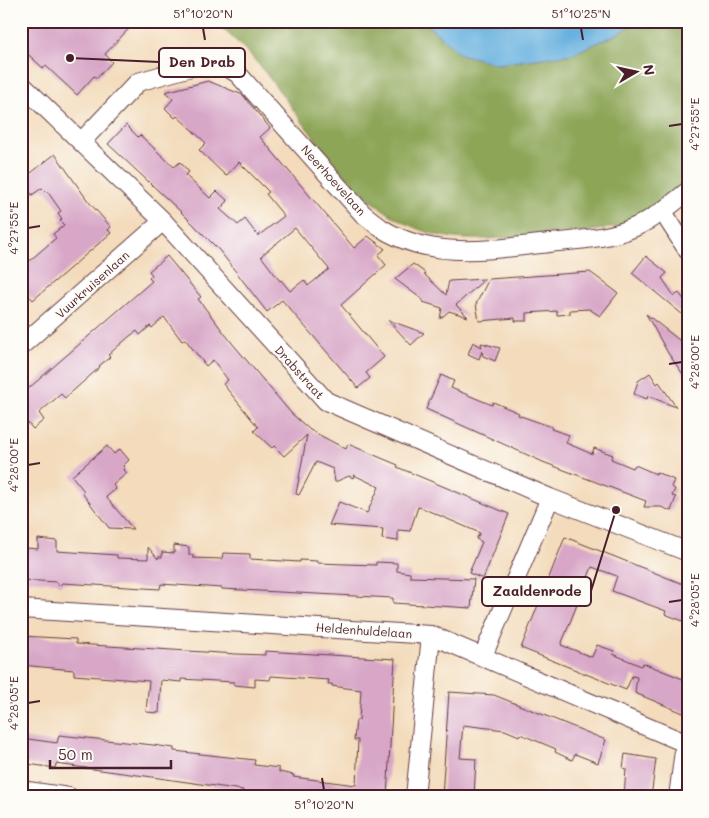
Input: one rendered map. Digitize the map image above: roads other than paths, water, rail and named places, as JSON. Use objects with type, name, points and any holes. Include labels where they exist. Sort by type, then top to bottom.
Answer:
[{"type":"street","name":"Neerhoevelaan","points":[[81,142],[138,82],[216,60],[238,74],[363,214],[381,228],[420,245],[445,250],[473,251],[610,236],[635,227],[663,212],[688,191]]},
{"type":"street","name":"Drabstraat","points":[[21,84],[163,221],[326,401],[550,498],[688,552]]},
{"type":"street","points":[[663,212],[688,251]]},
{"type":"street","name":"Vuurkruisenlaan","points":[[21,346],[163,221]]},
{"type":"street","points":[[483,656],[550,498]]},
{"type":"street","name":"Heldenhuldelaan","points":[[21,609],[430,635],[686,743],[678,797]]},
{"type":"street","points":[[415,797],[430,635]]},
{"type":"street","points":[[21,790],[69,797]]},
{"type":"water","points":[[423,21],[639,21],[615,35],[572,54],[498,64],[460,54]]},
{"type":"place","name":"Den Drab","points":[[70,58]]},
{"type":"place","name":"Zaaldenrode","points":[[616,510]]}]
